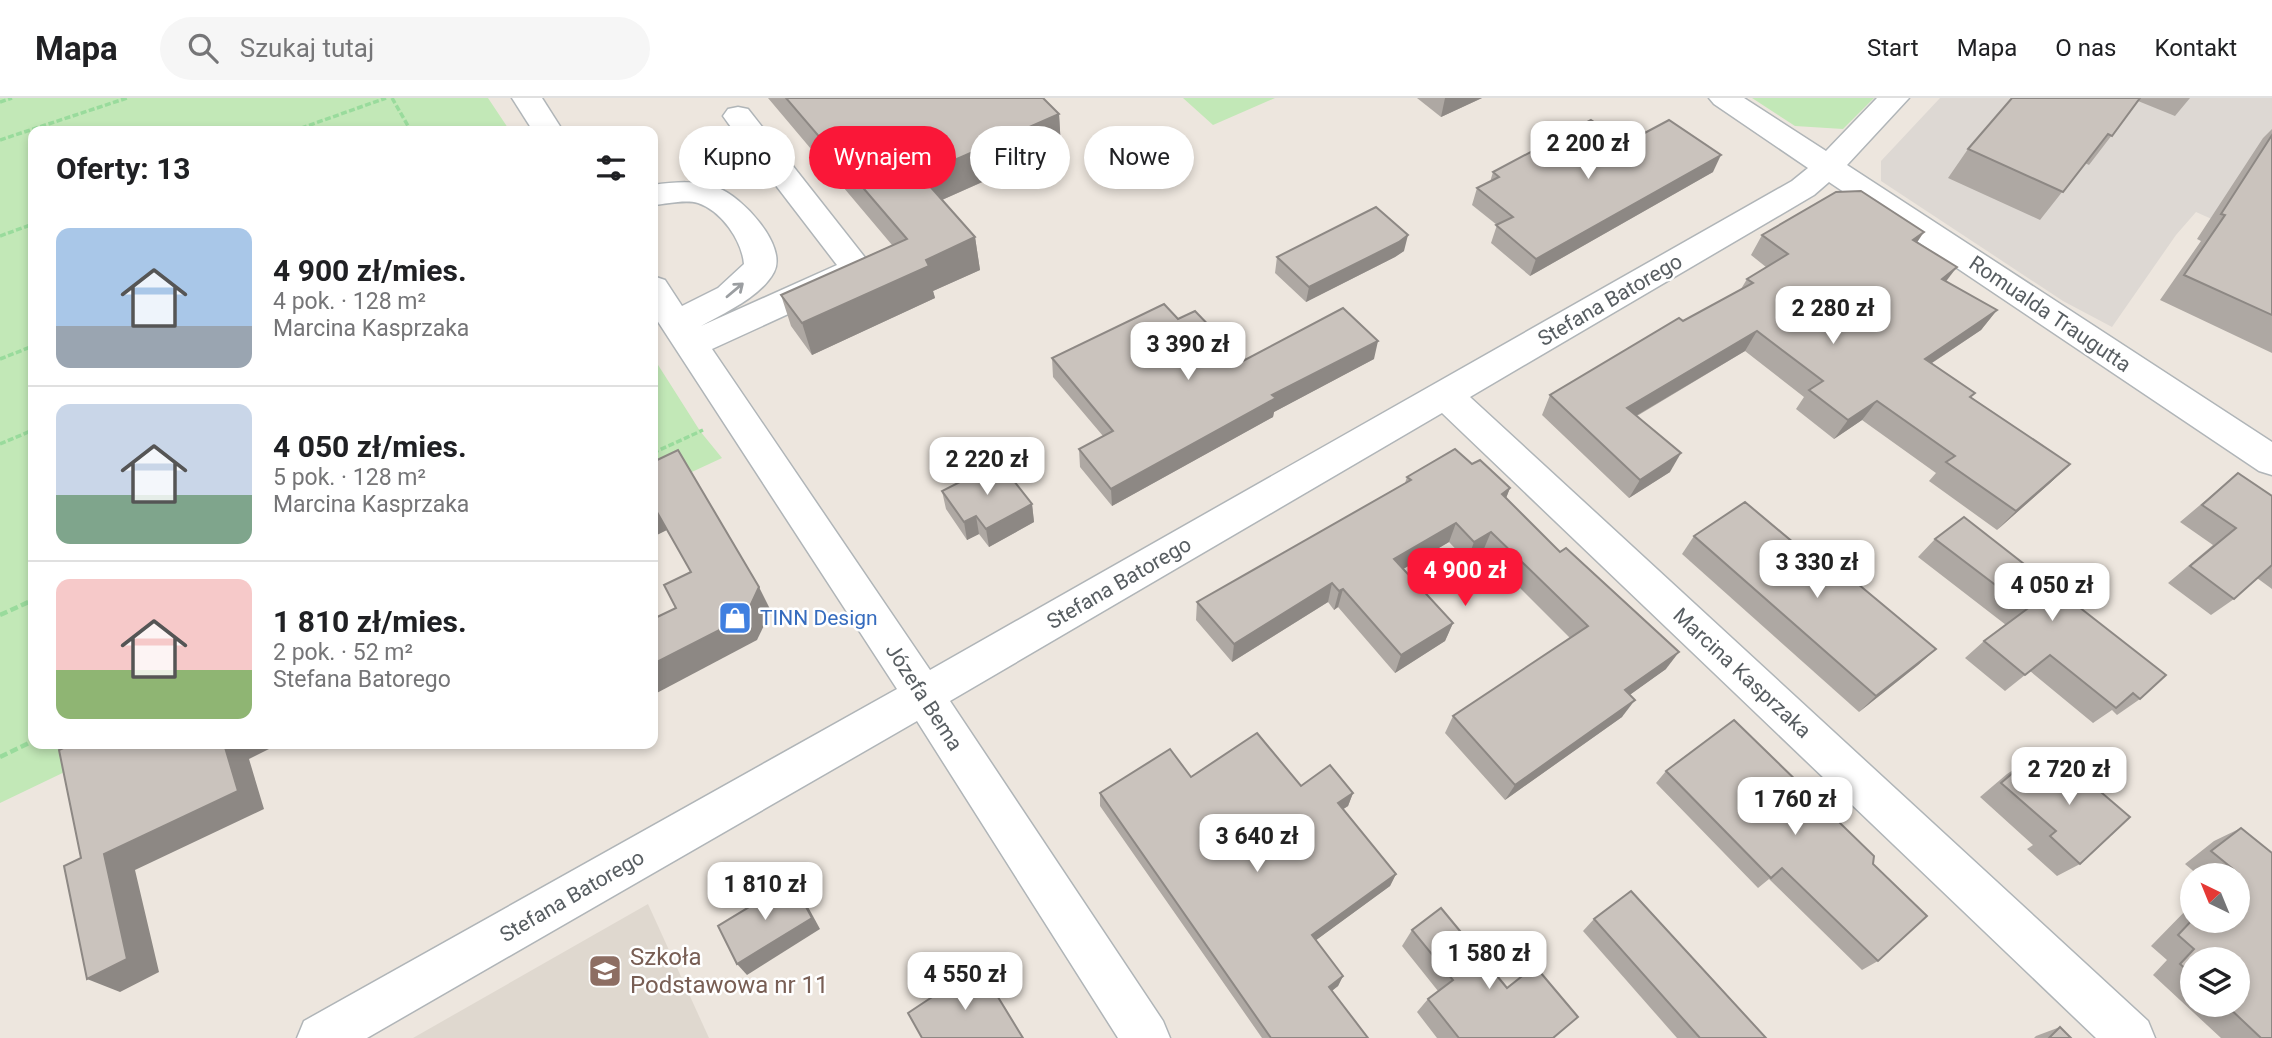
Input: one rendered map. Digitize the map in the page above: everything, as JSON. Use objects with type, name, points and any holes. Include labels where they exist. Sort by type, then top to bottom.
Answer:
[{"type":"street","points":[[527,98],[545,126]]},
{"type":"street","name":"Romualda Traugutta","points":[[1724,98],[2272,461]]},
{"type":"street","name":"Stefana Batorego","points":[[321,1038],[923,696],[1803,188],[1828,167],[1895,98]]},
{"type":"street","points":[[683,335],[858,269],[738,116]]},
{"type":"street","points":[[658,194],[685,191],[714,196],[724,201],[759,245],[760,268],[683,335]]},
{"type":"street","name":"Józefa Bema","points":[[658,296],[1146,1038]]},
{"type":"street","name":"Marcina Kasprzaka","points":[[1445,395],[2131,1038]]},
{"type":"path","points":[[0,102],[12,98]]},
{"type":"path","points":[[42,126],[127,98]]},
{"type":"path","points":[[307,126],[386,98]]},
{"type":"path","points":[[392,98],[408,126]]},
{"type":"path","points":[[0,140],[28,131]]},
{"type":"path","points":[[0,236],[28,226]]},
{"type":"path","points":[[0,359],[28,348]]},
{"type":"path","points":[[658,451],[736,414]]},
{"type":"path","points":[[0,444],[28,432]]},
{"type":"path","points":[[0,615],[28,602]]},
{"type":"path","points":[[0,757],[28,743]]},
{"type":"shaded area","points":[[1940,98],[2272,98],[2272,246],[2196,212],[2176,235],[2112,327],[2063,301],[1881,181],[1881,161]]},
{"type":"shaded area","name":"Szkoła Podstawowa nr 11","points":[[648,904],[709,1038],[413,1038]]},
{"type":"green space","points":[[0,98],[488,98],[507,126],[28,126],[28,749],[113,749],[0,803]]},
{"type":"green space","points":[[1183,98],[1275,98],[1213,125]]},
{"type":"green space","points":[[1752,98],[1874,98],[1843,129],[1795,126]]},
{"type":"green space","points":[[658,365],[700,431],[722,458],[658,488]]},
{"type":"building","points":[[786,98],[1043,98],[1059,114],[1032,126],[970,126],[970,153],[956,159],[956,126],[810,126]]},
{"type":"building","points":[[2012,98],[2140,98],[2112,136],[2108,134],[2063,192],[1968,149]]},
{"type":"building","points":[[1591,120],[1626,143],[1669,120],[1721,155],[1536,259],[1496,225],[1513,217],[1477,188],[1499,177],[1493,172]]},
{"type":"building","points":[[2272,135],[2272,315],[2184,275],[2225,215],[2221,214]]},
{"type":"building","points":[[864,189],[932,189],[975,237],[926,260],[929,266],[802,323],[781,295],[907,239]]},
{"type":"building","points":[[1861,191],[1924,232],[1913,240],[1957,267],[1942,279],[1997,310],[1925,359],[1975,393],[1970,397],[2070,464],[2016,511],[1946,462],[1955,456],[1877,401],[1848,420],[1809,390],[1823,381],[1757,331],[1627,408],[1681,453],[1640,480],[1550,395],[1679,318],[1683,321],[1753,283],[1747,279],[1788,254],[1762,235],[1836,192]]},
{"type":"building","points":[[1376,207],[1408,235],[1309,287],[1277,257]]},
{"type":"building","points":[[1164,304],[1178,319],[1195,311],[1243,361],[1343,308],[1378,341],[1272,395],[1276,398],[1111,489],[1079,449],[1113,431],[1052,358]]},
{"type":"building","points":[[1455,449],[1472,464],[1480,460],[1510,488],[1502,494],[1560,552],[1566,548],[1679,652],[1625,690],[1635,700],[1515,785],[1453,716],[1588,626],[1491,532],[1474,542],[1456,523],[1394,559],[1453,623],[1401,655],[1343,589],[1339,591],[1332,583],[1234,644],[1197,602],[1411,480],[1407,477]]},
{"type":"building","points":[[678,450],[759,587],[745,617],[658,661],[658,617],[676,608],[664,585],[691,572],[658,514],[658,460]]},
{"type":"building","points":[[999,462],[1032,504],[986,529],[976,516],[964,522],[942,491]]},
{"type":"building","points":[[2238,473],[2272,496],[2272,565],[2234,599],[2190,566],[2236,528],[2202,505]]},
{"type":"building","points":[[1745,502],[1838,580],[1846,574],[1936,649],[1876,696],[1694,536]]},
{"type":"building","points":[[1964,517],[2166,675],[2140,699],[2133,693],[2116,708],[2050,655],[2025,675],[1984,641],[2027,609],[1935,539]]},
{"type":"building","points":[[1734,720],[1874,856],[1873,864],[1927,916],[1878,961],[1782,868],[1771,878],[1666,771]]},
{"type":"building","points":[[1257,733],[1301,786],[1330,765],[1353,793],[1338,803],[1396,874],[1312,935],[1343,976],[1329,987],[1368,1038],[1271,1038],[1100,793],[1170,749],[1191,777]]},
{"type":"building","points":[[225,749],[238,791],[104,854],[127,959],[87,979],[64,866],[81,858],[59,750]]},
{"type":"building","points":[[2028,760],[2054,783],[2078,763],[2107,788],[2102,793],[2130,817],[2080,864],[2050,836],[2056,831],[2001,783]]},
{"type":"building","points":[[2241,828],[2272,853],[2272,1038],[2261,1038],[2239,1017],[2250,1017],[2250,947],[2192,947],[2178,935],[2250,933],[2250,863],[2226,863],[2211,851]]},
{"type":"building","points":[[792,881],[812,918],[737,964],[718,926]]},
{"type":"building","points":[[1631,891],[1766,1038],[1700,1038],[1594,919]]},
{"type":"building","points":[[1441,908],[1507,988],[1535,966],[1578,1017],[1553,1038],[1459,1038],[1428,999],[1453,980],[1412,930]]},
{"type":"building","points":[[979,966],[1023,1038],[922,1038],[908,1013]]},
{"type":"building","points":[[2060,1027],[2071,1038],[2049,1038]]},
{"type":"place","name":"TINN Design","points":[[735,618]]},
{"type":"place","name":"Szkoła Podstawowa nr 11","points":[[605,971]]}]
